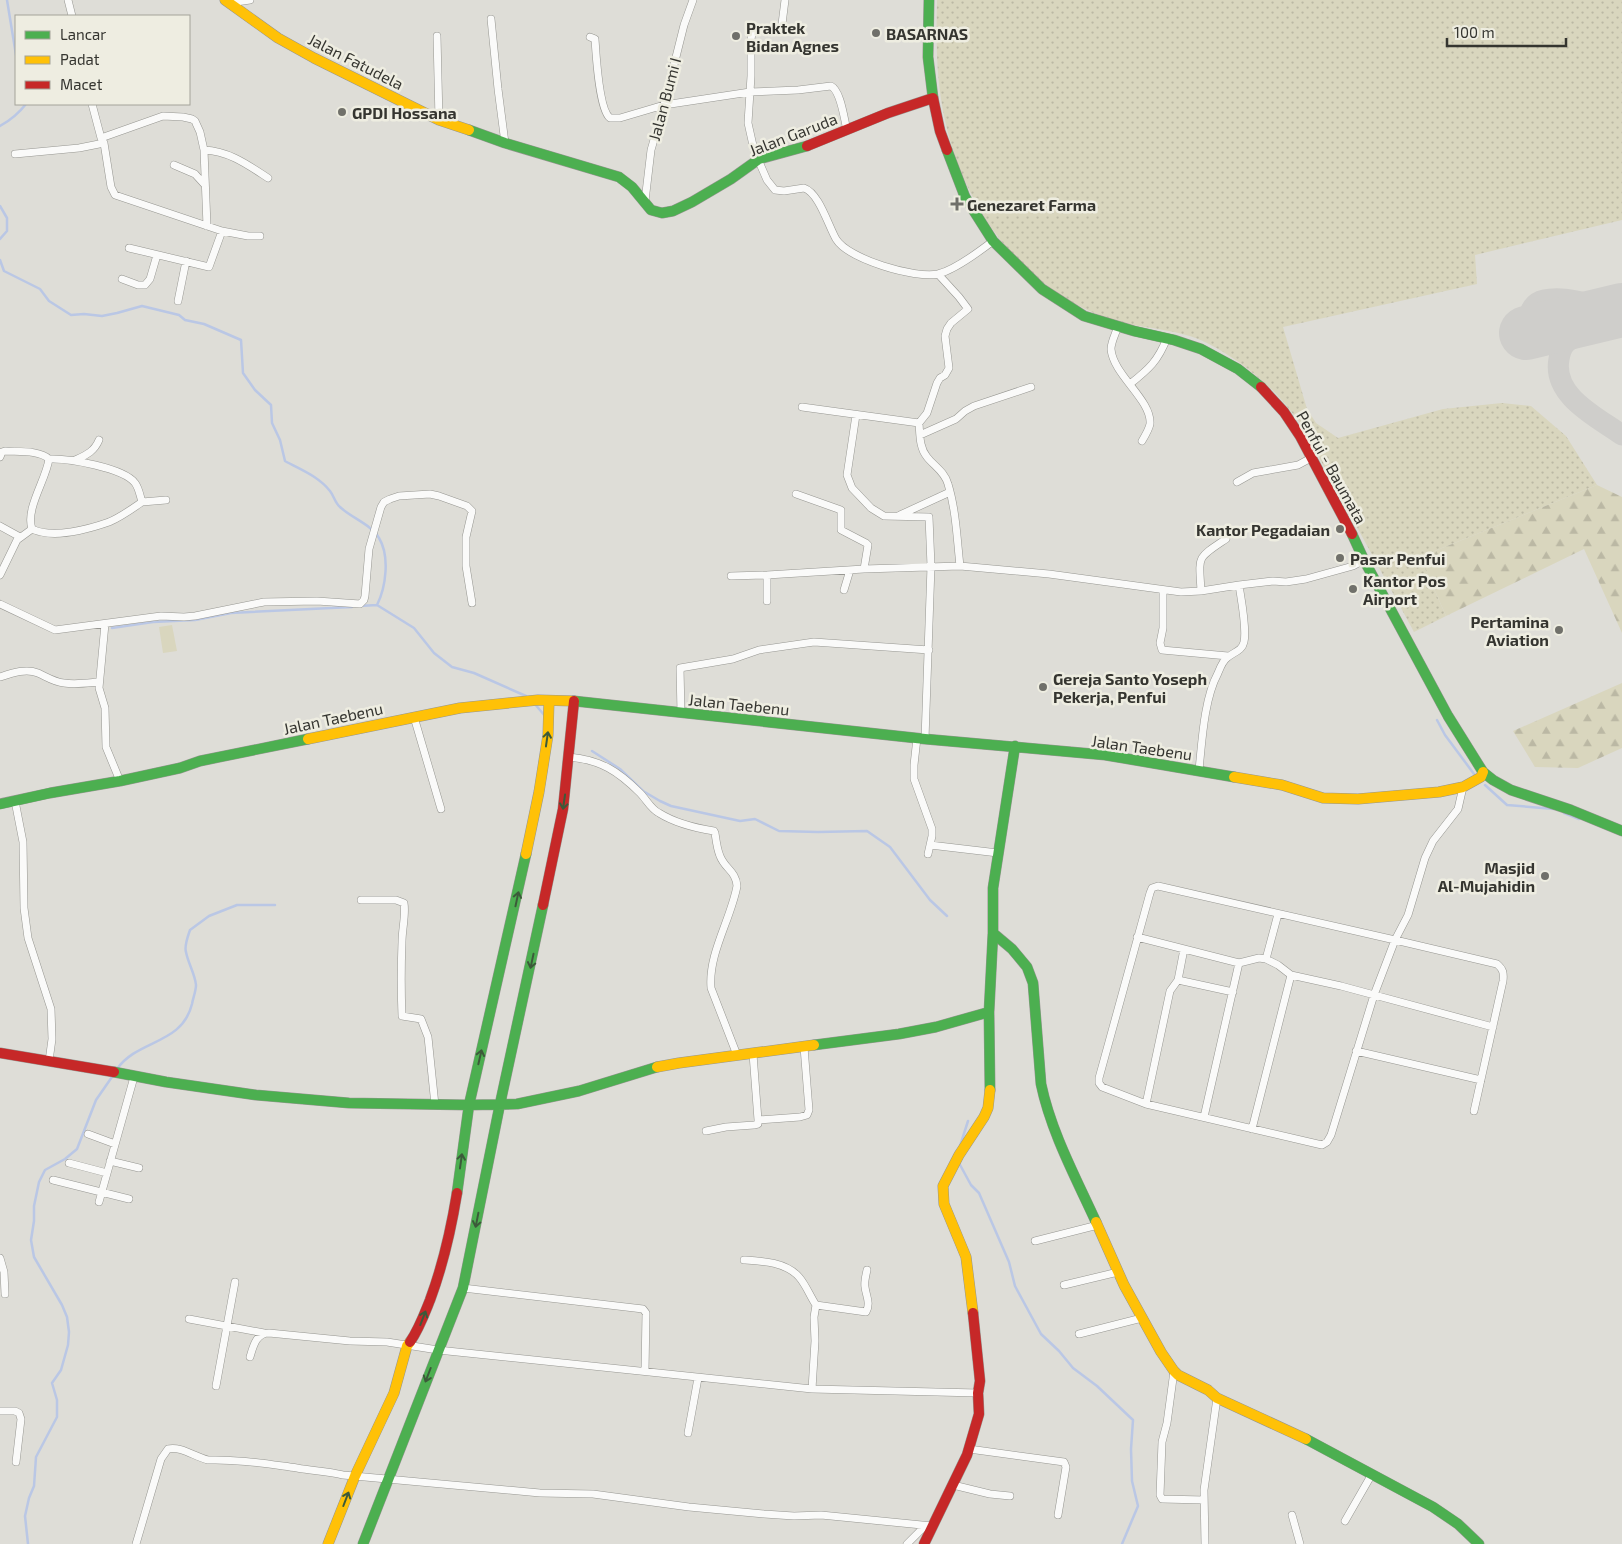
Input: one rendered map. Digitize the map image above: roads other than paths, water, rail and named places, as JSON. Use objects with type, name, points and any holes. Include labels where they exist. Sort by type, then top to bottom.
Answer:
[{"type":"main road","name":"Penfui - Baumata","points":[[929,0],[928,57],[933,98],[940,131],[965,197],[993,241],[1042,289],[1084,316],[1201,349],[1238,369],[1262,388],[1284,412],[1300,436],[1448,716],[1472,752],[1480,776],[1493,780],[1511,790],[1571,810],[1622,831]]},
{"type":"main road","name":"Jalan Fatudela","points":[[227,2],[278,38],[439,120],[619,177],[645,201]]},
{"type":"main road","name":"Jalan Garuda","points":[[645,201],[651,210],[662,213],[673,211],[723,184],[759,159],[801,148],[888,113],[933,98]]},
{"type":"main road","name":"Jalan Taebenu","points":[[0,804],[50,793],[120,782],[180,768],[200,761],[460,708],[538,700],[574,702],[921,739],[1105,755],[1282,785],[1323,798],[1358,799],[1439,792],[1463,787],[1480,776]]},
{"type":"main road","points":[[328,1544],[355,1476],[394,1393],[407,1346],[419,1329],[446,1254],[469,1105],[512,920],[537,801],[548,735],[549,701]]},
{"type":"main road","points":[[363,1544],[463,1288],[500,1104],[562,818],[574,702]]},
{"type":"main road","points":[[924,1544],[929,1526],[953,1485],[969,1449],[979,1414],[978,1393],[980,1382],[977,1345],[966,1256],[955,1234],[944,1204],[943,1186],[959,1155],[988,1108],[990,1074],[989,1012],[993,933],[992,888],[1015,746]]},
{"type":"main road","points":[[993,933],[1012,948],[1027,967],[1033,982],[1041,1084],[1044,1098],[1062,1146],[1118,1272],[1161,1352],[1174,1371],[1178,1375],[1208,1390],[1217,1398],[1289,1430],[1424,1502],[1463,1526],[1479,1544]]},
{"type":"main road","points":[[0,1053],[110,1070],[130,1076],[256,1095],[349,1102],[435,1105],[517,1104],[579,1091],[649,1069],[679,1063],[917,1030],[989,1012]]},
{"type":"street","points":[[68,0],[72,15]]},
{"type":"street","points":[[227,2],[250,0]]},
{"type":"street","name":"Jalan Bumi I","points":[[645,201],[651,150],[692,0]]},
{"type":"street","points":[[785,0],[780,28],[770,31],[755,31],[752,34],[748,123],[751,140],[767,180],[775,190],[784,192],[804,188],[811,192],[837,241],[849,251],[881,266],[916,273],[938,274],[993,241]]},
{"type":"street","points":[[491,19],[498,89],[506,142]]},
{"type":"street","points":[[437,36],[439,120]]},
{"type":"street","points":[[590,37],[595,38],[604,110],[610,118],[620,118],[664,104],[750,92],[833,86],[838,93],[847,130]]},
{"type":"street","points":[[92,105],[102,140],[110,187],[113,193],[222,231],[248,236],[260,236]]},
{"type":"street","points":[[16,154],[79,148],[156,118],[172,116],[192,119],[198,125],[204,150],[207,226]]},
{"type":"street","points":[[204,150],[217,150],[233,157],[268,178]]},
{"type":"street","points":[[174,166],[195,174],[206,185]]},
{"type":"street","points":[[129,248],[210,267],[222,231]]},
{"type":"street","points":[[122,279],[141,286],[145,285],[150,279],[157,255]]},
{"type":"street","points":[[178,301],[186,261]]},
{"type":"street","points":[[938,274],[968,309],[951,322],[946,329],[948,372],[937,383],[927,413],[920,422],[920,435],[926,457],[945,476],[950,492],[960,566]]},
{"type":"street","points":[[1118,326],[1111,347],[1120,371],[1142,401],[1148,414],[1150,424],[1142,441]]},
{"type":"street","points":[[1130,384],[1150,368],[1161,352],[1167,338]]},
{"type":"street","points":[[920,435],[956,419],[965,410],[974,406],[1031,387]]},
{"type":"street","points":[[802,407],[920,422]]},
{"type":"street","points":[[856,415],[847,475],[852,488],[861,499],[877,513],[884,516],[929,517],[931,566],[929,650],[921,739],[914,765],[914,778],[930,822],[932,836],[928,854]]},
{"type":"street","points":[[75,460],[91,452],[99,440]]},
{"type":"street","points":[[0,457],[2,450],[36,453],[50,458],[94,464],[125,476],[135,483],[142,502]]},
{"type":"street","points":[[50,458],[32,511],[30,523],[32,529],[38,532],[74,531],[110,521],[142,502],[166,500]]},
{"type":"street","points":[[1237,482],[1253,473],[1298,465],[1311,458]]},
{"type":"street","points":[[897,516],[950,492]]},
{"type":"street","points":[[0,604],[55,630],[161,616],[184,617],[284,600],[362,603],[365,596],[369,549],[382,504],[390,498],[399,496],[430,494],[471,508],[466,537],[466,566],[472,604]]},
{"type":"street","points":[[796,494],[841,510],[841,530],[868,545],[864,569]]},
{"type":"street","points":[[0,526],[20,537]]},
{"type":"street","points":[[0,575],[14,545],[20,537],[32,529]]},
{"type":"street","points":[[1201,591],[1201,558],[1226,539]]},
{"type":"street","points":[[731,576],[960,566],[1095,580],[1181,592],[1306,579],[1353,566],[1364,560]]},
{"type":"street","points":[[844,590],[850,570]]},
{"type":"street","points":[[767,575],[767,601]]},
{"type":"street","points":[[1163,590],[1163,628],[1160,643],[1162,650],[1228,656],[1241,648],[1244,642],[1239,585]]},
{"type":"street","points":[[105,624],[99,688],[105,708],[106,747],[120,782]]},
{"type":"street","points":[[681,713],[680,668],[734,659],[759,650],[814,642],[929,650]]},
{"type":"street","points":[[1199,770],[1208,701],[1216,675],[1228,656]]},
{"type":"street","points":[[0,677],[14,672],[26,671],[38,673],[50,680],[62,683],[99,682]]},
{"type":"street","points":[[414,717],[441,809]]},
{"type":"street","points":[[569,758],[587,759],[614,771],[658,813],[689,826],[715,833],[720,857],[734,874],[737,886],[712,969],[710,977],[711,988],[737,1055]]},
{"type":"street","points":[[1463,787],[1458,809],[1433,841],[1425,858],[1408,915],[1394,940],[1374,995],[1331,1135],[1327,1142],[1322,1145],[1146,1104],[1102,1086],[1099,1083],[1137,937],[1152,888],[1158,886],[1278,914],[1394,940],[1497,964],[1504,974],[1503,981],[1474,1111]]},
{"type":"street","points":[[15,801],[23,842],[24,908],[28,938],[51,1009],[52,1039],[50,1061]]},
{"type":"street","points":[[930,845],[998,853]]},
{"type":"street","points":[[361,900],[396,900],[404,903],[405,910],[402,924],[402,1016],[421,1019],[426,1031],[435,1105]]},
{"type":"street","points":[[1266,959],[1278,914]]},
{"type":"street","points":[[1137,937],[1239,963],[1259,958],[1266,959],[1291,975],[1341,986],[1493,1027]]},
{"type":"street","points":[[1146,1104],[1170,991],[1178,980],[1184,949]]},
{"type":"street","points":[[1204,1117],[1239,963]]},
{"type":"street","points":[[1252,1128],[1291,975]]},
{"type":"street","points":[[1178,980],[1233,992]]},
{"type":"street","points":[[758,1120],[800,1117],[807,1114],[809,1110],[804,1047]]},
{"type":"street","points":[[1356,1051],[1481,1080]]},
{"type":"street","points":[[706,1131],[758,1124],[753,1054]]},
{"type":"street","points":[[99,1202],[115,1144],[130,1076]]},
{"type":"street","points":[[88,1134],[115,1144]]},
{"type":"street","points":[[110,1161],[139,1168]]},
{"type":"street","points":[[69,1163],[107,1173]]},
{"type":"street","points":[[53,1180],[129,1199]]},
{"type":"street","points":[[1035,1242],[1098,1225]]},
{"type":"street","points":[[0,1258],[4,1272],[5,1294]]},
{"type":"street","points":[[744,1260],[784,1266],[793,1271],[800,1278],[816,1304],[812,1389]]},
{"type":"street","points":[[816,1304],[866,1312],[868,1309],[868,1294],[865,1287],[867,1270]]},
{"type":"street","points":[[1064,1285],[1118,1272]]},
{"type":"street","points":[[216,1386],[235,1282]]},
{"type":"street","points":[[463,1288],[643,1309],[646,1313],[647,1322],[645,1371]]},
{"type":"street","points":[[1079,1334],[1142,1318]]},
{"type":"street","points":[[189,1319],[264,1333],[387,1342],[438,1350],[812,1389],[978,1393]]},
{"type":"street","points":[[250,1357],[255,1342],[264,1333]]},
{"type":"street","points":[[1174,1371],[1167,1423],[1162,1442],[1160,1496],[1162,1499],[1204,1500]]},
{"type":"street","points":[[688,1433],[698,1378]]},
{"type":"street","points":[[1205,1544],[1204,1500],[1209,1448],[1217,1398]]},
{"type":"street","points":[[0,1411],[15,1411],[19,1413],[21,1419],[16,1462]]},
{"type":"street","points":[[136,1544],[159,1465],[168,1449],[175,1448],[208,1460],[266,1463],[324,1470],[343,1475],[540,1493],[593,1494],[689,1507],[794,1516],[821,1515],[929,1526]]},
{"type":"street","points":[[969,1449],[1064,1462],[1066,1467],[1058,1515]]},
{"type":"street","points":[[1345,1520],[1372,1474]]},
{"type":"street","points":[[953,1485],[990,1494],[1010,1496]]},
{"type":"street","points":[[1292,1515],[1300,1544]]},
{"type":"street","points":[[907,1544],[929,1526]]},
{"type":"waterway","points":[[7,0],[15,49]]},
{"type":"waterway","points":[[0,126],[25,105]]},
{"type":"waterway","points":[[0,206],[7,218],[7,231],[0,239]]},
{"type":"waterway","points":[[0,260],[4,271],[40,289],[49,301],[71,315],[102,316],[142,306],[179,315],[185,320],[204,324],[241,340],[243,373],[255,390],[271,405],[272,423],[280,440],[285,461],[320,481],[330,491],[344,511],[366,525],[379,538],[386,562],[383,589],[377,605],[360,606]]},
{"type":"waterway","points":[[377,605],[414,628],[434,653],[452,667],[474,673],[526,696]]},
{"type":"waterway","points":[[112,628],[153,622],[195,620],[231,613],[352,607]]},
{"type":"waterway","points":[[534,703],[545,716]]},
{"type":"waterway","points":[[1437,720],[1445,735],[1474,774]]},
{"type":"waterway","points":[[592,751],[620,769],[643,791],[671,806],[740,821],[755,819],[779,831],[867,831],[890,847],[930,900],[947,916]]},
{"type":"waterway","points":[[1485,785],[1507,805],[1554,809]]},
{"type":"waterway","points":[[1564,813],[1579,819]]},
{"type":"waterway","points":[[117,1069],[136,1052],[169,1035],[187,1017],[196,990],[186,950],[186,941],[190,930],[209,916],[237,905],[275,905]]},
{"type":"waterway","points":[[28,1544],[25,1516],[34,1486],[36,1457],[57,1417],[57,1400],[52,1383],[61,1370],[68,1345],[69,1332],[67,1317],[62,1305],[34,1257],[31,1240],[34,1206],[39,1182],[45,1170],[65,1159],[77,1149],[96,1100],[114,1074]]},
{"type":"waterway","points":[[960,1146],[968,1121]]},
{"type":"waterway","points":[[959,1163],[971,1185],[979,1193],[1009,1262],[1015,1286],[1041,1334],[1073,1368],[1097,1386],[1133,1420],[1131,1449],[1132,1481],[1138,1506],[1122,1544]]},
{"type":"place","name":"BASARNAS","points":[[876,33]]},
{"type":"place","name":"Praktek Bidan Agnes","points":[[736,36]]},
{"type":"place","name":"GPDI Hossana","points":[[342,112]]},
{"type":"place","name":"Genezaret Farma","points":[[957,204]]},
{"type":"place","name":"Kantor Pegadaian","points":[[1340,529]]},
{"type":"place","name":"Pasar Penfui","points":[[1340,558]]},
{"type":"place","name":"Kantor Pos Airport","points":[[1353,589]]},
{"type":"place","name":"Pertamina Aviation","points":[[1559,630]]},
{"type":"place","name":"Gereja Santo Yoseph Pekerja, Penfui","points":[[1043,687]]},
{"type":"place","name":"Masjid Al-Mujahidin","points":[[1545,876]]}]
